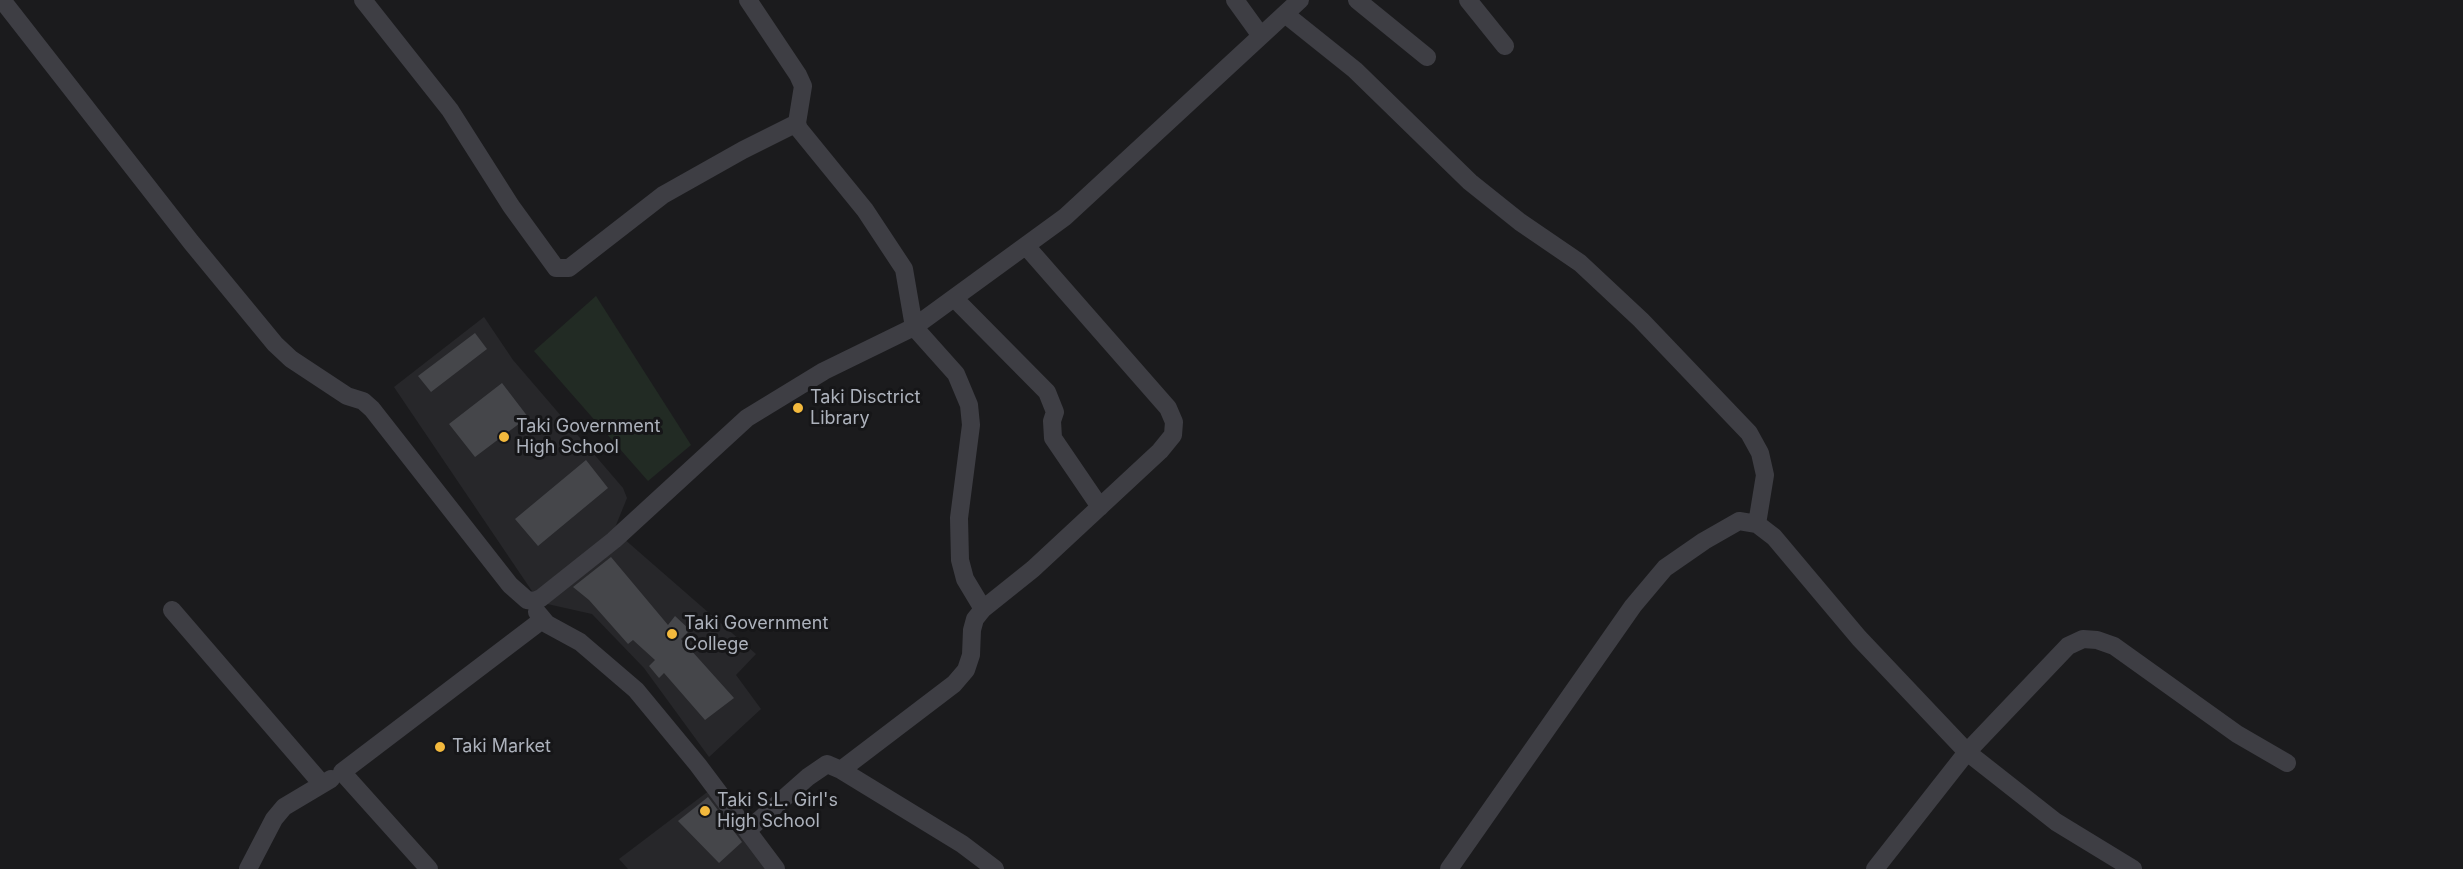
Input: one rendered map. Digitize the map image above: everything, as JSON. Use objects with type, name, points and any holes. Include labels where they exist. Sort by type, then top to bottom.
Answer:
[{"type":"street","points":[[3,0],[191,242],[275,344],[291,358],[347,396],[363,401],[372,409],[510,585],[527,600],[534,601],[541,598],[614,540],[747,418],[825,371],[914,327],[1065,217],[1300,0]]},
{"type":"street","points":[[363,0],[450,110],[511,206],[556,268],[569,268],[663,195],[797,123]]},
{"type":"street","points":[[748,0],[803,86],[797,123],[865,210],[904,269],[914,327],[956,374],[969,405],[971,425],[959,518],[960,560],[965,579],[983,609]]},
{"type":"street","points":[[1235,0],[1261,36]]},
{"type":"street","points":[[1357,0],[1427,57]]},
{"type":"street","points":[[1468,0],[1505,46]]},
{"type":"street","points":[[1285,14],[1355,70],[1470,182],[1520,222],[1580,263],[1641,320],[1749,433],[1760,453],[1765,475],[1757,524]]},
{"type":"street","points":[[841,770],[954,684],[966,670],[971,655],[975,619],[983,609],[1033,569],[1160,451],[1173,435],[1174,422],[1168,408],[1026,246]]},
{"type":"street","points":[[955,299],[1047,392],[1055,412],[1052,421],[1053,438],[1100,507]]},
{"type":"street","points":[[1449,869],[1633,606],[1665,568],[1704,541],[1739,521],[1757,524],[1774,537],[1858,638],[1967,752],[2056,822],[2133,869]]},
{"type":"street","points":[[534,601],[542,620],[580,642],[636,690],[748,830],[776,869]]},
{"type":"street","points":[[172,610],[322,784]]},
{"type":"street","points":[[248,869],[274,819],[284,807],[342,772],[542,620]]},
{"type":"street","points":[[1875,869],[1967,752],[2068,646],[2083,639],[2097,640],[2114,646],[2237,734],[2287,763]]},
{"type":"street","points":[[748,830],[821,766],[827,764],[841,770],[962,844],[995,869]]},
{"type":"street","points":[[342,772],[429,869]]},
{"type":"shaded area","points":[[596,296],[691,445],[648,481],[534,351]]},
{"type":"shaded area","name":"Taki Government High School","points":[[484,317],[513,360],[623,488],[627,498],[614,530],[536,597],[394,387]]},
{"type":"shaded area","name":"Taki Government College","points":[[623,538],[756,654],[736,675],[761,709],[709,757],[644,668],[592,614],[543,603]]},
{"type":"shaded area","name":"Taki S.L. Girl's High School","points":[[710,790],[768,869],[628,869],[619,859]]},
{"type":"building","points":[[475,333],[487,349],[431,392],[418,376]]},
{"type":"building","points":[[502,383],[528,417],[475,457],[449,424]]},
{"type":"building","points":[[586,460],[608,488],[538,546],[515,519]]},
{"type":"building","points":[[611,557],[668,625],[675,616],[690,630],[681,639],[734,698],[705,720],[664,673],[659,678],[649,666],[655,660],[633,640],[628,644],[589,600],[573,587]]},
{"type":"building","points":[[708,797],[742,842],[719,863],[678,821]]},
{"type":"place","name":"Taki Disctrict Library","points":[[798,408]]},
{"type":"place","name":"Taki Government High School","points":[[504,437]]},
{"type":"place","name":"Taki Government College","points":[[672,634]]},
{"type":"place","name":"Taki Market","points":[[440,747]]},
{"type":"place","name":"Taki S.L. Girl's High School","points":[[705,811]]}]
